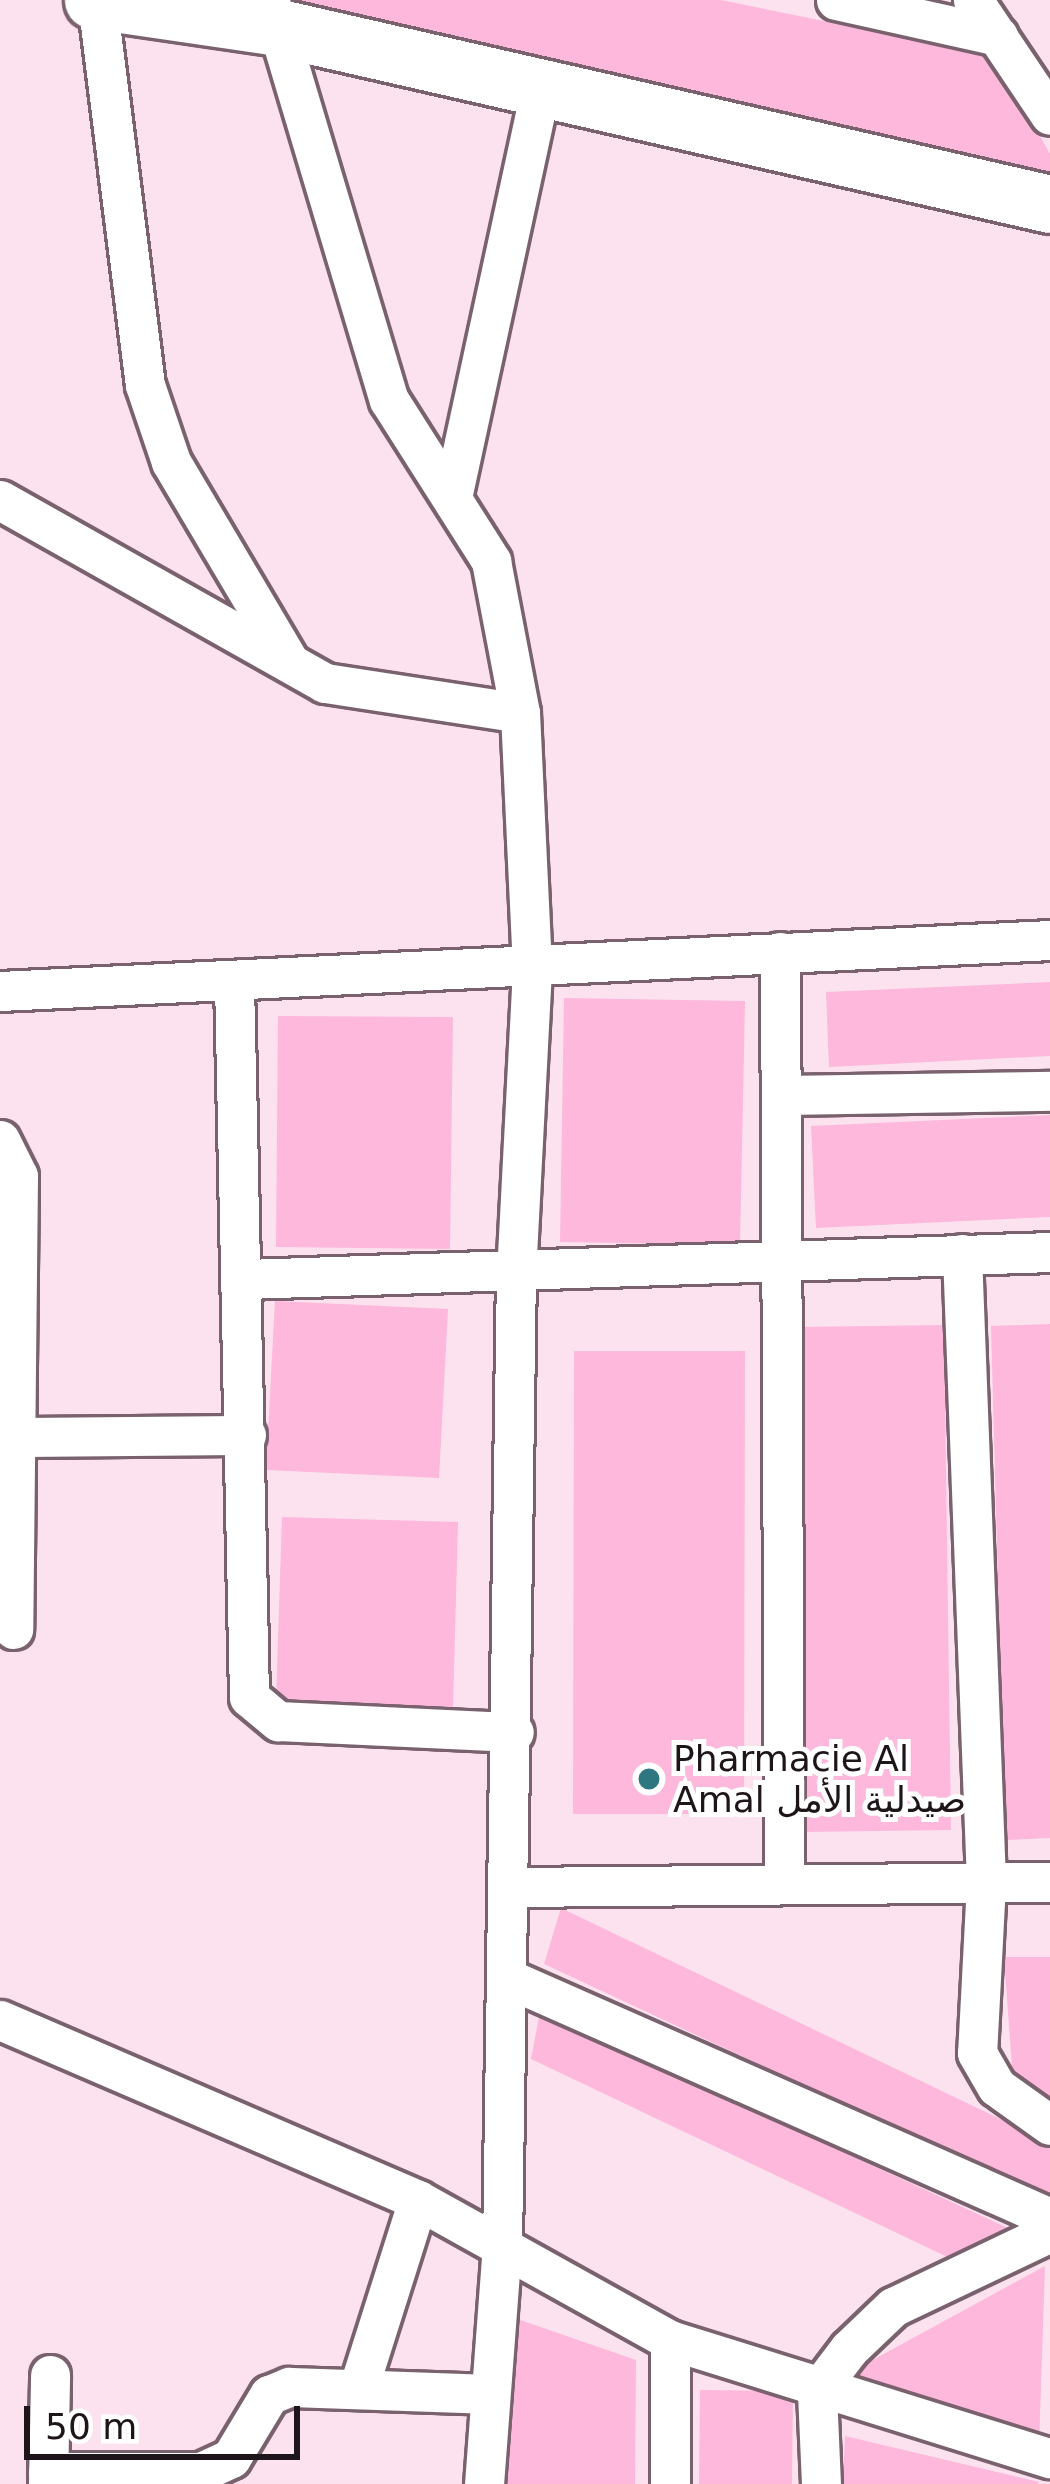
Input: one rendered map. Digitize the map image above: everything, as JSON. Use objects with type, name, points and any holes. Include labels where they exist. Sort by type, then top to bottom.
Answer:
[{"type":"street","points":[[836,0],[998,36]]},
{"type":"street","points":[[973,0],[1050,116]]},
{"type":"street","points":[[287,658],[171,462],[145,385],[116,1],[271,13],[540,89],[1050,204]]},
{"type":"street","points":[[271,13],[389,400],[491,560],[520,713],[532,969],[517,1270],[514,1732],[502,2245],[486,2394],[484,2484]]},
{"type":"street","points":[[453,494],[540,89]]},
{"type":"street","points":[[0,500],[325,683],[520,713]]},
{"type":"street","points":[[0,991],[532,969],[1050,940]]},
{"type":"street","points":[[780,952],[787,1095],[784,1884]]},
{"type":"street","points":[[234,981],[246,1279],[246,1673],[259,1712],[514,1732]]},
{"type":"street","points":[[787,1095],[1050,1091]]},
{"type":"street","points":[[0,1140],[18,1176],[8,1337],[13,1629]]},
{"type":"street","points":[[246,1279],[1050,1252]]},
{"type":"street","points":[[962,1254],[986,1883],[976,2053],[997,2087],[1050,2125]]},
{"type":"street","points":[[11,1437],[246,1435]]},
{"type":"street","points":[[510,1887],[1050,1882]]},
{"type":"street","points":[[507,1978],[1050,2218]]},
{"type":"street","points":[[0,2020],[418,2200],[670,2340],[817,2391],[1050,2458]]},
{"type":"street","points":[[359,2386],[418,2200]]},
{"type":"street","points":[[820,2484],[817,2391],[893,2307],[1050,2232]]},
{"type":"street","points":[[670,2340],[670,2484]]},
{"type":"street","points":[[50,2375],[48,2478],[200,2472],[231,2458],[269,2395],[359,2386],[486,2394]]},
{"type":"building","points":[[288,0],[721,0],[995,56],[1050,154],[1050,175],[286,15]]},
{"type":"building","points":[[1050,982],[1050,1056],[829,1067],[826,992]]},
{"type":"building","points":[[564,998],[745,1001],[740,1245],[560,1242]]},
{"type":"building","points":[[278,1016],[453,1017],[450,1249],[276,1247]]},
{"type":"building","points":[[1050,1115],[1050,1217],[816,1228],[811,1126]]},
{"type":"building","points":[[275,1301],[448,1309],[439,1478],[266,1470]]},
{"type":"building","points":[[1050,1324],[1050,1838],[1005,1840],[991,1326]]},
{"type":"building","points":[[944,1325],[951,1830],[804,1832],[797,1327]]},
{"type":"building","points":[[574,1351],[745,1351],[744,1814],[573,1814]]},
{"type":"building","points":[[282,1517],[458,1522],[453,1707],[276,1702]]},
{"type":"building","points":[[561,1908],[1050,2143],[1050,2200],[544,1964]]},
{"type":"building","points":[[1004,1957],[1050,1957],[1050,2100],[1013,2080]]},
{"type":"building","points":[[540,2012],[1010,2229],[962,2264],[531,2059]]},
{"type":"building","points":[[1045,2266],[1039,2446],[836,2380]]},
{"type":"building","points":[[506,2315],[636,2360],[635,2484],[504,2484]]},
{"type":"building","points":[[700,2390],[793,2391],[792,2484],[699,2484]]},
{"type":"building","points":[[845,2436],[1039,2482],[843,2484]]},
{"type":"place","name":"Pharmacie Al Amal صيدلية الأمل","points":[[649,1779]]}]
